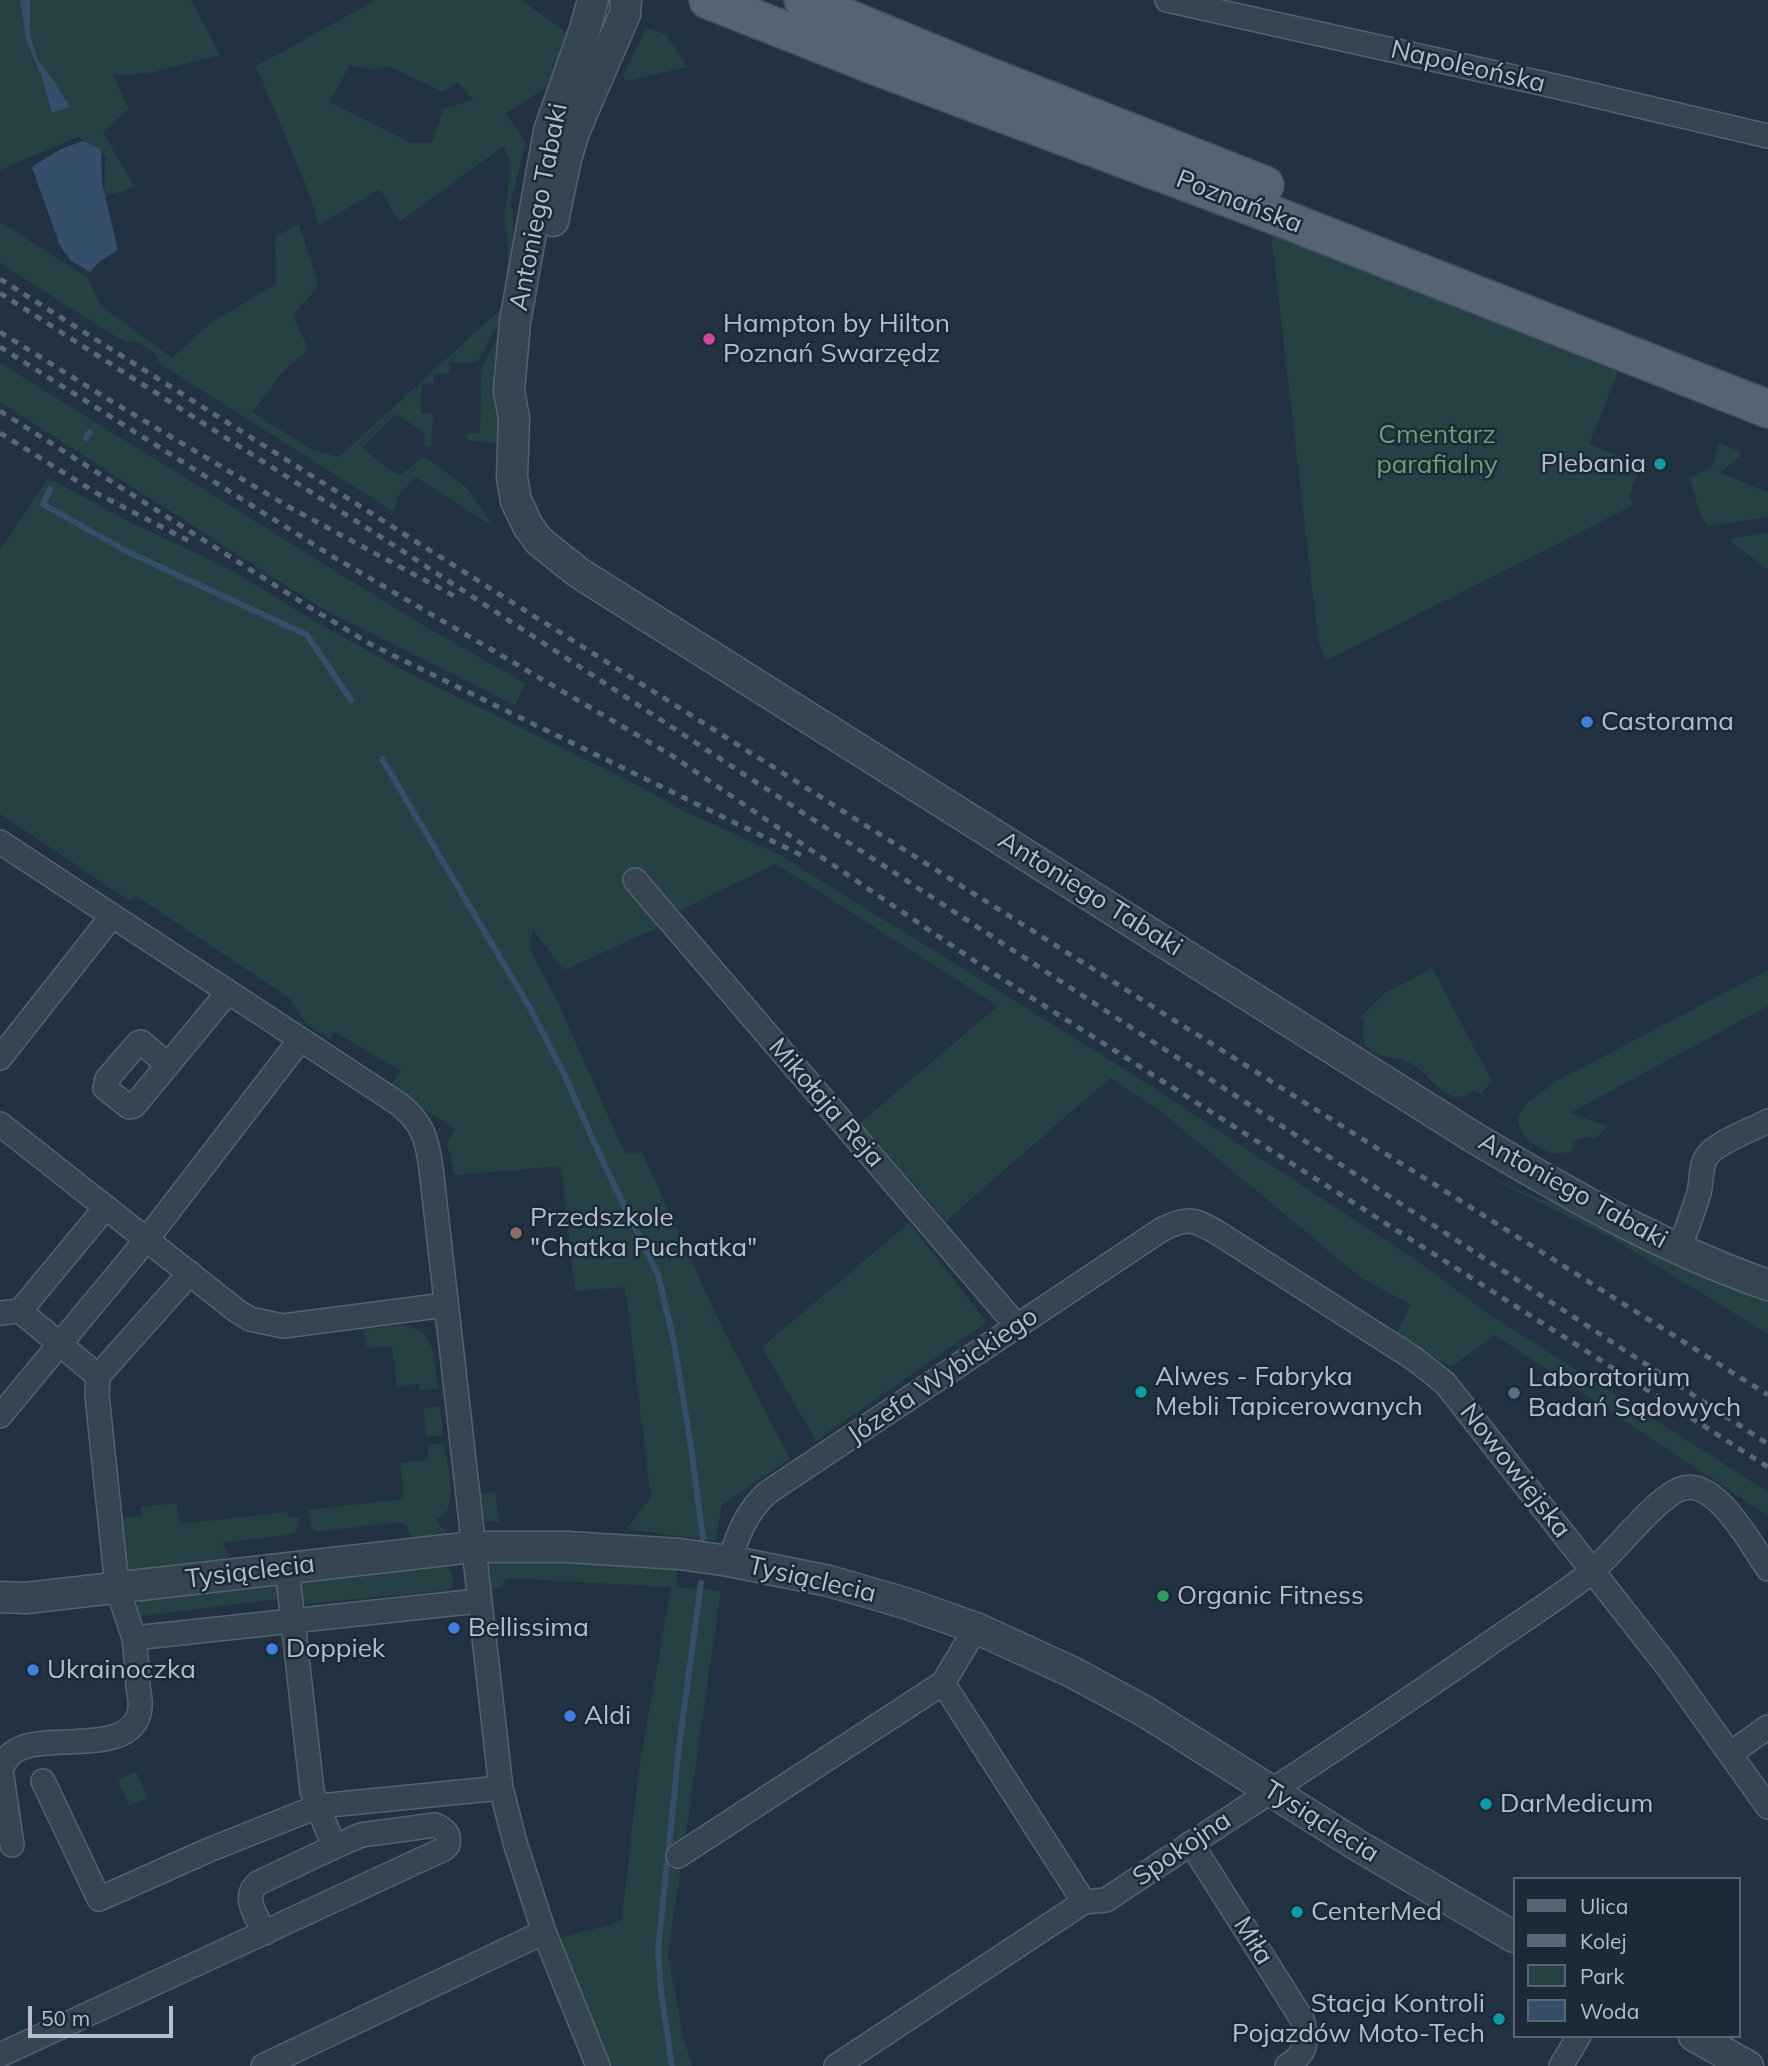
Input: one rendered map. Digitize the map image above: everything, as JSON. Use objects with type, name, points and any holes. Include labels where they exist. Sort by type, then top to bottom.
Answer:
[{"type":"main road","name":"Poznańska","points":[[708,0],[883,69],[1271,214],[1768,409]]},
{"type":"main road","name":"Poznańska","points":[[803,0],[1105,123],[1768,382]]},
{"type":"street","name":"Antoniego Tabaki","points":[[593,0],[546,145],[512,343],[509,391],[514,418],[512,477],[516,501],[533,534],[568,565],[1473,1137],[1576,1198],[1679,1249],[1768,1285]]},
{"type":"street","name":"Napoleońska","points":[[1167,0],[1768,135]]},
{"type":"street","name":"Antoniego Tabaki","points":[[514,418],[523,395],[566,159],[574,132],[633,5]]},
{"type":"street","points":[[0,842],[399,1104],[414,1117],[423,1132],[429,1158],[500,1788],[544,1932],[598,2066]]},
{"type":"street","name":"Mikołaja Reja","points":[[635,880],[1017,1326]]},
{"type":"street","points":[[0,1058],[112,916]]},
{"type":"street","points":[[168,1065],[228,992]]},
{"type":"street","points":[[0,1416],[147,1240],[300,1040]]},
{"type":"street","points":[[1679,1249],[1708,1155],[1722,1144],[1768,1121]]},
{"type":"street","points":[[0,1124],[250,1319],[277,1325],[445,1305]]},
{"type":"street","points":[[98,1376],[59,1344],[10,1312],[106,1207]]},
{"type":"street","name":"Józefa Wybickiego","points":[[729,1560],[744,1519],[766,1493],[1161,1230],[1186,1219]]},
{"type":"street","name":"Nowowiejska","points":[[1186,1219],[1218,1233],[1413,1358],[1445,1383],[1667,1666],[1768,1807]]},
{"type":"street","points":[[12,1845],[1,1770],[5,1760],[27,1745],[82,1742],[119,1735],[134,1724],[140,1709],[134,1638],[117,1587],[97,1395],[98,1376],[190,1273]]},
{"type":"street","name":"Spokojna","points":[[836,2066],[1084,1902],[1106,1900],[1410,1699],[1592,1572],[1673,1492],[1684,1488],[1701,1490],[1716,1499],[1728,1511],[1768,1569]]},
{"type":"street","name":"Tysiąclecia","points":[[9,1600],[473,1547],[618,1549],[729,1560],[789,1572],[865,1591],[976,1628],[1052,1662],[1144,1711],[1408,1876],[1512,1936]]},
{"type":"street","points":[[287,1567],[312,1791],[334,1847]]},
{"type":"street","points":[[134,1638],[478,1601]]},
{"type":"street","points":[[678,1856],[943,1683],[976,1628]]},
{"type":"street","points":[[943,1683],[1084,1902]]},
{"type":"street","points":[[1731,1753],[1768,1727]]},
{"type":"street","points":[[43,1781],[99,1899],[209,1850],[319,1806],[500,1788]]},
{"type":"street","points":[[0,2055],[265,1933],[444,1849],[448,1845],[449,1836],[445,1830],[435,1825],[361,1835],[258,1883],[249,1895],[265,1933]]},
{"type":"street","name":"Miła","points":[[1191,1843],[1303,2019],[1306,2042],[1303,2050],[1287,2066]]},
{"type":"street","points":[[263,2066],[544,1932]]},
{"type":"street","points":[[1560,2066],[1578,2038]]},
{"type":"street","points":[[1698,2038],[1748,2066]]},
{"type":"green space","points":[[0,0],[20,0],[26,40],[42,78],[52,113],[69,107],[38,60],[30,35],[30,0],[191,0],[220,55],[149,73],[113,75],[129,109],[103,132],[135,187],[104,197],[106,156],[78,137],[0,170]]},
{"type":"green space","points":[[376,0],[521,0],[566,32],[546,88],[506,113],[526,143],[511,200],[513,262],[503,328],[497,327],[494,330],[478,362],[450,362],[449,374],[434,374],[434,383],[422,384],[421,413],[433,414],[431,447],[424,447],[425,433],[396,414],[362,448],[397,475],[424,456],[466,487],[494,527],[416,477],[398,496],[394,512],[159,363],[156,354],[136,341],[126,343],[0,263],[0,222],[87,277],[101,306],[172,358],[211,323],[276,284],[275,237],[299,224],[319,286],[293,315],[308,349],[281,374],[252,412],[312,450],[339,457],[503,307],[508,256],[505,217],[509,159],[504,146],[399,222],[380,189],[319,225],[308,190],[256,66]],"holes":[[[350,65],[374,70],[388,66],[442,92],[458,82],[473,100],[443,109],[432,143],[411,143],[329,102]]]},
{"type":"green space","points":[[646,28],[665,34],[688,67],[626,81],[623,76]]},
{"type":"green space","name":"Cmentarz parafialny","points":[[1271,234],[1618,372],[1589,444],[1641,465],[1629,496],[1634,505],[1326,661],[1318,639]]},
{"type":"green space","points":[[500,333],[500,437],[495,443],[471,441],[465,436],[467,434],[480,433],[482,367]]},
{"type":"green space","points":[[0,363],[416,621],[526,684],[515,705],[321,608],[0,402]]},
{"type":"green space","points":[[1719,443],[1743,453],[1720,473],[1768,492],[1768,517],[1707,526],[1700,515],[1690,477],[1712,467]]},
{"type":"green space","points":[[48,478],[120,517],[231,570],[401,669],[629,781],[684,811],[778,854],[1118,1065],[1419,1262],[1484,1311],[1768,1492],[1768,1516],[1495,1335],[1451,1367],[1396,1335],[1411,1305],[1360,1277],[1158,1109],[1110,1078],[946,1221],[860,1123],[998,1006],[776,864],[679,911],[653,930],[564,970],[533,930],[530,949],[558,1003],[625,1154],[642,1152],[718,1319],[790,1459],[722,1505],[715,1541],[626,1529],[651,1498],[625,1287],[575,1291],[561,1166],[455,1175],[447,1144],[455,1129],[389,1087],[401,1071],[335,1032],[330,1039],[307,1024],[289,998],[136,896],[130,901],[0,814],[0,550]]},
{"type":"green space","points":[[1768,532],[1768,570],[1729,540],[1735,538]]},
{"type":"green space","points":[[1432,968],[1492,1081],[1481,1094],[1475,1090],[1462,1097],[1447,1094],[1412,1064],[1375,1053],[1364,1042],[1365,1021],[1360,1018],[1363,1014],[1385,993]]},
{"type":"green space","points":[[1768,970],[1768,1006],[1570,1113],[1608,1126],[1595,1139],[1585,1137],[1575,1141],[1571,1152],[1556,1153],[1534,1144],[1522,1132],[1519,1125],[1521,1111],[1555,1082]]},
{"type":"green space","points":[[1486,1176],[1768,1298],[1768,1334],[1614,1239]]},
{"type":"green space","points":[[909,1223],[987,1322],[816,1441],[762,1347]]},
{"type":"green space","points":[[403,1325],[414,1328],[428,1341],[434,1358],[438,1389],[419,1390],[418,1384],[397,1387],[392,1346],[367,1348],[364,1329]]},
{"type":"green space","points":[[440,1406],[443,1435],[427,1437],[423,1409]]},
{"type":"green space","points":[[444,1443],[451,1497],[444,1515],[437,1519],[438,1524],[450,1536],[415,1542],[403,1522],[322,1531],[311,1528],[308,1510],[404,1499],[400,1463],[429,1460],[428,1445]]},
{"type":"green space","points":[[495,1491],[500,1522],[482,1521],[478,1495]]},
{"type":"green space","points":[[177,1503],[180,1524],[287,1512],[288,1518],[299,1517],[300,1524],[293,1534],[222,1543],[234,1563],[124,1570],[116,1518],[142,1516],[141,1507]]},
{"type":"green space","points":[[496,1558],[677,1564],[677,1587],[721,1591],[668,1955],[683,2036],[692,2066],[608,2066],[558,1938],[613,1924],[622,1919],[638,1775],[671,1587],[507,1578],[499,1588],[488,1589],[487,1569]]},
{"type":"green space","points":[[446,1565],[454,1581],[450,1590],[306,1604],[302,1602],[297,1589],[309,1576]]},
{"type":"green space","points":[[275,1583],[278,1587],[277,1599],[142,1616],[137,1612],[139,1604],[149,1595]]},
{"type":"green space","points":[[136,1772],[148,1798],[129,1806],[118,1780]]},
{"type":"water","points":[[20,0],[30,0],[30,35],[38,60],[70,107],[52,113],[42,78],[26,40]]},
{"type":"water","points":[[83,141],[101,149],[102,183],[118,250],[100,261],[90,272],[71,261],[60,246],[32,167],[61,149]]},
{"type":"waterway","points":[[86,438],[90,432]]},
{"type":"waterway","points":[[50,489],[43,504],[128,552],[307,635],[351,700]]},
{"type":"waterway","points":[[382,759],[530,1008],[658,1275],[673,1337],[703,1538]]},
{"type":"waterway","points":[[669,1846],[701,1583]]},
{"type":"waterway","points":[[667,1864],[658,1949],[661,1992],[672,2066]]},
{"type":"railway","points":[[0,279],[1768,1395]]},
{"type":"railway","points":[[0,293],[398,548],[1768,1444]]},
{"type":"railway","points":[[0,332],[289,507],[456,597]]},
{"type":"railway","points":[[0,347],[332,556],[671,755],[982,966],[1768,1467]]},
{"type":"railway","points":[[0,411],[372,645],[807,858]]},
{"type":"railway","points":[[0,433],[98,494],[191,542]]},
{"type":"place","name":"Hampton by Hilton Poznań Swarzędz","points":[[709,339]]},
{"type":"place","name":"Plebania","points":[[1660,464]]},
{"type":"place","name":"Castorama","points":[[1587,722]]},
{"type":"place","name":"Przedszkole \"Chatka Puchatka\"","points":[[516,1233]]},
{"type":"place","name":"Alwes - Fabryka Mebli Tapicerowanych","points":[[1141,1392]]},
{"type":"place","name":"Laboratorium Badań Sądowych","points":[[1514,1393]]},
{"type":"place","name":"Organic Fitness","points":[[1163,1596]]},
{"type":"place","name":"Bellissima","points":[[454,1628]]},
{"type":"place","name":"Doppiek","points":[[272,1649]]},
{"type":"place","name":"Ukrainoczka","points":[[33,1670]]},
{"type":"place","name":"Aldi","points":[[570,1716]]},
{"type":"place","name":"DarMedicum","points":[[1486,1804]]},
{"type":"place","name":"CenterMed","points":[[1297,1912]]},
{"type":"place","name":"Stacja Kontroli Pojazdów Moto-Tech","points":[[1499,2019]]}]
